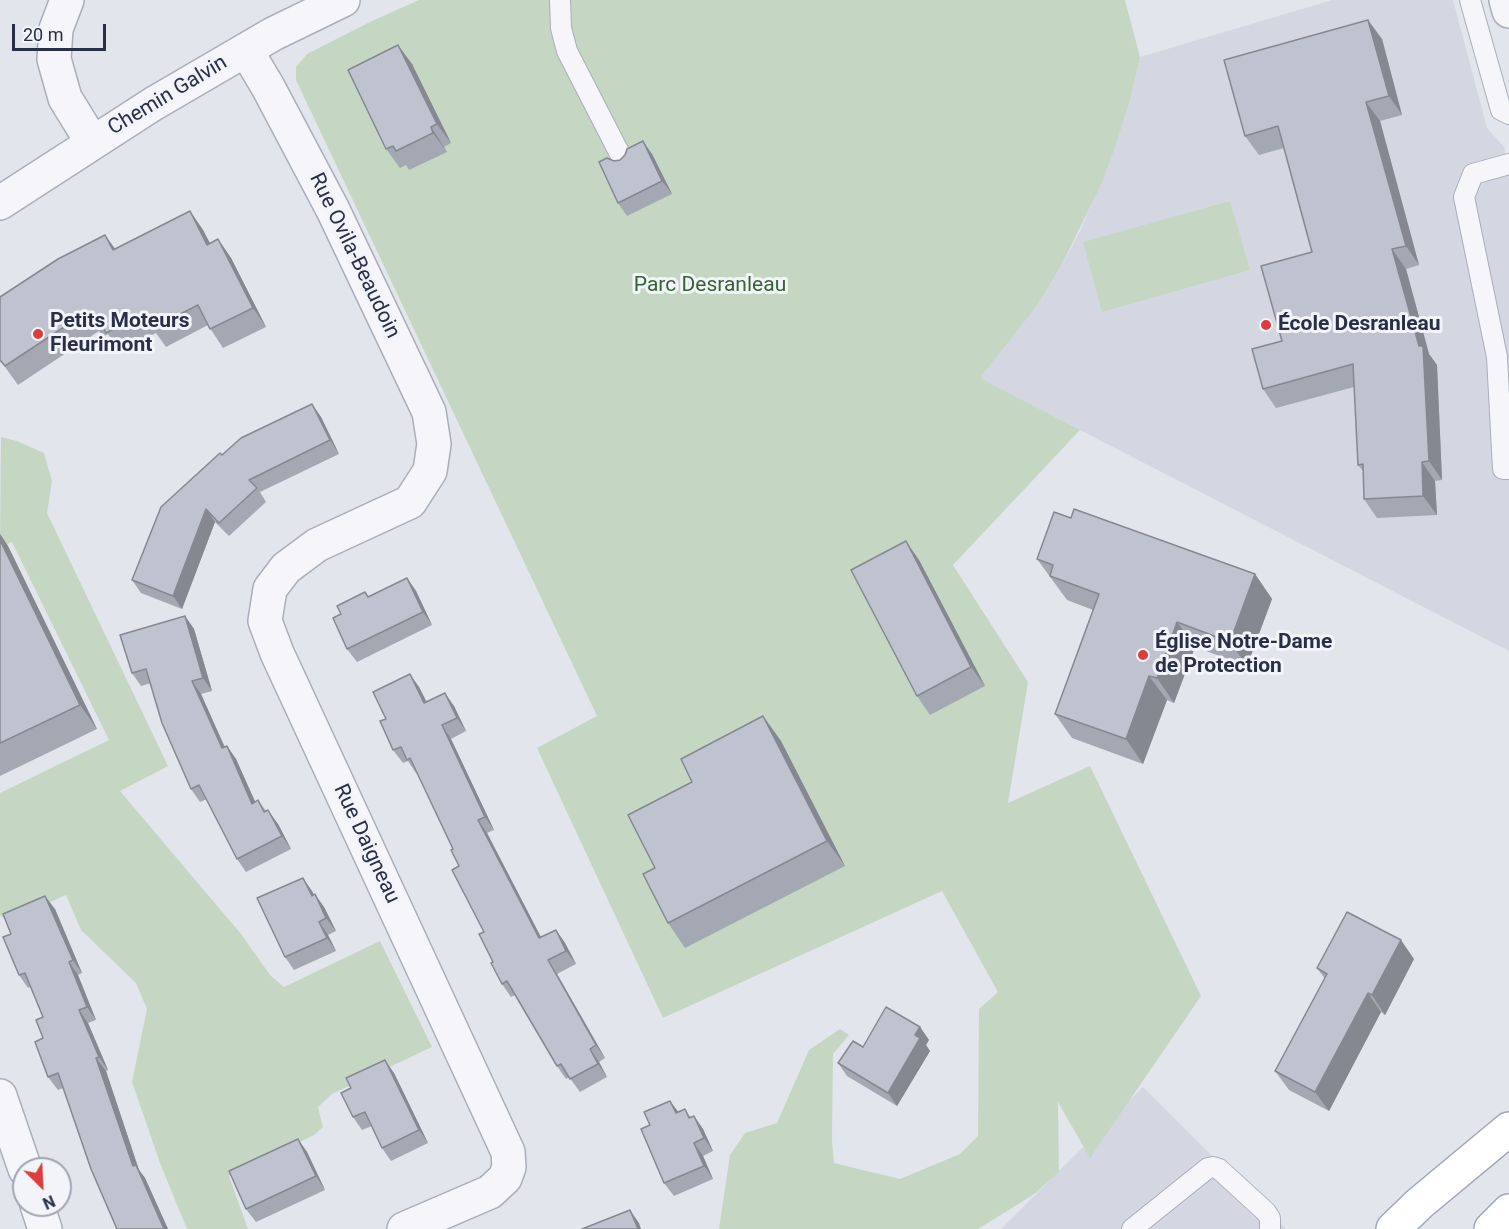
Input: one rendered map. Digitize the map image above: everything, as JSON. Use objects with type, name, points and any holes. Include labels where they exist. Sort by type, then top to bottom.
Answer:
[{"type":"main road","points":[[1393,1229],[1420,1203],[1509,1129]]},
{"type":"main road","points":[[1491,1229],[1509,1211]]},
{"type":"street","points":[[67,0],[56,29],[54,59],[65,98],[92,142]]},
{"type":"street","name":"Chemin Galvin","points":[[0,203],[92,142],[246,50],[343,0]]},
{"type":"street","points":[[1506,0],[1509,10]]},
{"type":"street","name":"Rue Ovila-Beaudoin","points":[[246,50],[333,210],[429,412],[434,444],[430,471]]},
{"type":"street","name":"Rue Daigneau","points":[[404,1229],[490,1192],[505,1178],[509,1167],[508,1152],[277,653],[266,621],[270,589],[286,568],[317,545],[410,501],[430,471]]},
{"type":"street","points":[[0,1096],[21,1157]]},
{"type":"lane","points":[[560,0],[561,28],[567,51],[624,162]]},
{"type":"lane","points":[[1470,0],[1501,111],[1509,114]]},
{"type":"lane","points":[[1509,164],[1473,174],[1464,197],[1497,357],[1503,469],[1509,469]]},
{"type":"lane","points":[[1132,1229],[1208,1168],[1213,1167],[1219,1169],[1266,1212],[1270,1218],[1270,1229]]},
{"type":"shaded area","name":"École Desranleau","points":[[1332,0],[1453,0],[1487,128],[1504,147],[1509,168],[1509,651],[979,378],[1036,307],[1081,229],[1116,145],[1130,101],[1140,57]]},
{"type":"shaded area","points":[[1143,1087],[1228,1172],[1286,1229],[1001,1229]]},
{"type":"green space","name":"Parc Desranleau","points":[[419,0],[1125,0],[1140,57],[1130,101],[1100,187],[1060,268],[1036,307],[980,378],[1080,430],[953,565],[1028,682],[1008,803],[1090,766],[1201,996],[1090,1158],[1058,1102],[1059,1172],[1033,1195],[978,1229],[719,1229],[730,1155],[745,1133],[777,1123],[809,1050],[840,1029],[849,1035],[833,1054],[834,1163],[900,1179],[960,1154],[978,1136],[979,1009],[998,992],[942,891],[663,1018],[537,748],[597,716],[296,80],[296,67],[307,54]]},
{"type":"green space","points":[[1230,201],[1250,270],[1102,312],[1083,242]]},
{"type":"green space","points":[[1,437],[17,441],[44,453],[52,481],[47,513],[168,766],[120,791],[241,934],[270,975],[284,987],[380,941],[432,1047],[332,1094],[318,1107],[323,1127],[314,1135],[229,1176],[248,1229],[187,1229],[160,1163],[132,1082],[147,1009],[136,983],[81,930],[66,895],[7,921],[0,915],[0,793],[109,740],[12,542],[0,547]]},
{"type":"building","points":[[1368,20],[1389,96],[1366,102],[1406,246],[1392,249],[1419,346],[1423,346],[1429,461],[1422,462],[1423,496],[1364,499],[1363,464],[1358,465],[1353,364],[1263,389],[1252,349],[1282,341],[1261,266],[1312,252],[1278,126],[1245,136],[1224,60]]},
{"type":"building","points":[[398,45],[437,124],[431,127],[433,133],[396,151],[393,146],[386,149],[348,70]]},
{"type":"building","points":[[643,141],[662,181],[618,203],[599,162],[607,158],[614,161],[620,160],[627,149]]},
{"type":"building","points":[[190,211],[207,245],[218,239],[253,308],[210,329],[198,305],[153,328],[145,313],[106,333],[97,314],[90,318],[87,312],[5,366],[0,360],[0,297],[58,259],[105,235],[113,250]]},
{"type":"building","points":[[312,404],[330,440],[249,480],[257,488],[219,523],[206,509],[173,596],[132,580],[161,507],[220,453],[222,455],[241,438]]},
{"type":"building","name":"Église Notre-Dame de Protection","points":[[1074,509],[1255,574],[1230,642],[1177,622],[1157,678],[1149,676],[1126,739],[1055,714],[1099,594],[1050,576],[1053,565],[1037,559],[1054,512],[1071,518]]},
{"type":"building","points":[[0,540],[80,705],[0,743]]},
{"type":"building","points":[[906,541],[971,667],[917,696],[851,570]]},
{"type":"building","points":[[407,578],[423,612],[347,649],[333,618],[341,614],[337,606],[365,592],[368,597]]},
{"type":"building","points":[[185,616],[203,678],[192,681],[222,748],[227,746],[252,804],[258,800],[264,812],[268,810],[282,836],[237,859],[199,785],[191,789],[162,723],[146,669],[132,673],[120,635]]},
{"type":"building","points":[[410,674],[424,703],[445,693],[457,718],[442,725],[485,817],[478,820],[539,938],[556,930],[566,951],[548,960],[596,1045],[590,1049],[598,1064],[570,1079],[561,1064],[557,1066],[507,981],[502,984],[479,934],[484,932],[452,870],[459,866],[451,850],[453,849],[410,758],[407,760],[401,747],[393,750],[380,721],[386,719],[373,692]]},
{"type":"building","points":[[763,716],[827,841],[668,923],[643,874],[655,868],[628,815],[692,782],[681,759]]},
{"type":"building","points":[[303,878],[312,896],[315,894],[326,918],[319,922],[327,938],[285,957],[257,898]]},
{"type":"building","points":[[45,896],[73,960],[69,962],[87,1007],[79,1010],[99,1057],[96,1058],[133,1166],[136,1165],[164,1229],[117,1229],[91,1169],[58,1073],[48,1077],[35,1042],[43,1038],[36,1020],[43,1017],[25,973],[19,975],[3,937],[11,934],[3,914]]},
{"type":"building","points":[[1347,912],[1401,940],[1372,995],[1368,993],[1315,1092],[1275,1071],[1327,974],[1317,968]]},
{"type":"building","points":[[886,1007],[920,1027],[915,1035],[920,1038],[888,1093],[838,1063],[853,1041],[863,1047]]},
{"type":"building","points":[[385,1060],[419,1130],[382,1148],[365,1112],[353,1117],[341,1093],[351,1088],[346,1078]]},
{"type":"building","points":[[670,1101],[676,1113],[685,1109],[689,1118],[694,1116],[704,1138],[694,1143],[704,1166],[664,1183],[641,1129],[650,1125],[644,1112]]},
{"type":"building","points":[[298,1139],[316,1176],[246,1209],[229,1171]]},
{"type":"building","points":[[630,1210],[638,1229],[582,1229]]},
{"type":"place","name":"École Desranleau","points":[[1266,325]]},
{"type":"place","name":"Petits Moteurs Fleurimont","points":[[38,334]]},
{"type":"place","name":"Église Notre-Dame de Protection","points":[[1143,655]]}]
